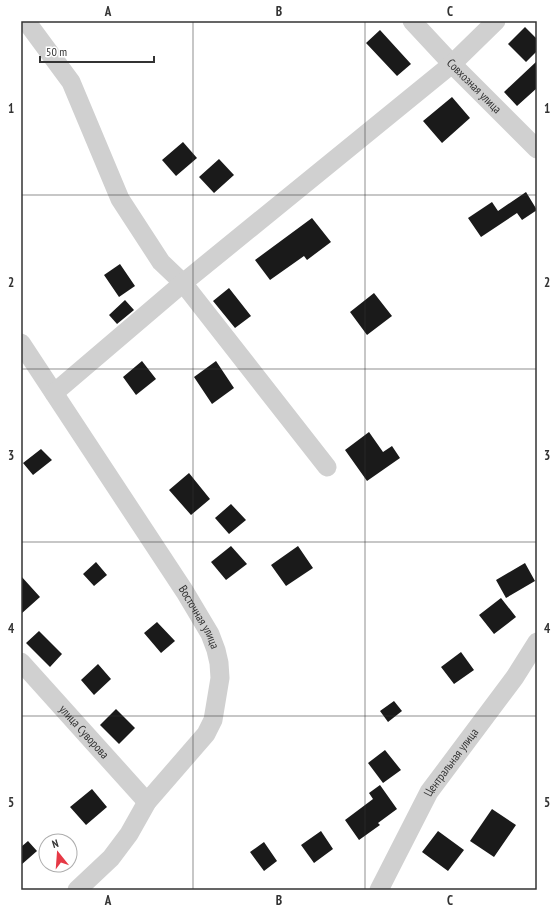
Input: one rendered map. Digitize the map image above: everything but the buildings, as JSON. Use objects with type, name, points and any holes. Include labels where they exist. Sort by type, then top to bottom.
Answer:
[{"type":"street","points":[[26,21],[71,82],[120,199],[161,262],[183,283],[327,467]]},
{"type":"street","name":"Совхозная улица","points":[[412,21],[452,64],[537,149]]},
{"type":"street","points":[[54,393],[183,283],[452,64],[496,21]]},
{"type":"street","name":"Восточная улица","points":[[21,343],[185,592],[210,634],[219,663],[220,678],[213,720],[206,734],[147,802],[129,834],[111,858],[77,890]]},
{"type":"street","name":"Центральная улица","points":[[379,890],[429,792],[515,677],[537,642]]},
{"type":"street","name":"улица Суворова","points":[[21,662],[147,802]]}]
